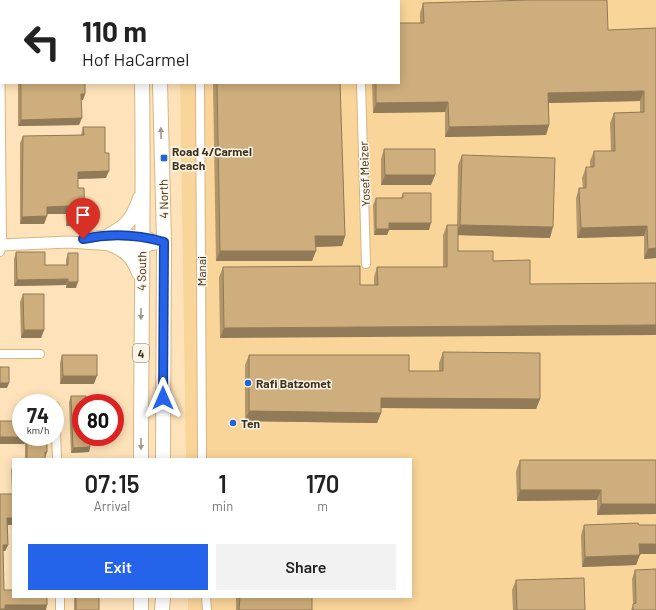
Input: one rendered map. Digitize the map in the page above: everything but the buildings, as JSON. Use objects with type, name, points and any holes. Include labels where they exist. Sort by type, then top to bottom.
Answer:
[{"type":"highway","name":"4 South","points":[[141,458],[141,278],[144,185],[142,84]]},
{"type":"highway","name":"4 North","points":[[160,84],[164,242],[163,458]]},
{"type":"highway","points":[[141,278],[135,262],[128,253],[111,239],[129,222],[136,211],[144,185]]},
{"type":"highway","points":[[141,598],[141,610]]},
{"type":"highway","points":[[162,598],[162,610]]},
{"type":"street","points":[[0,84],[1,247],[111,239],[164,242]]},
{"type":"street","name":"Manai","points":[[200,84],[202,458]]},
{"type":"street","name":"Yosef Meizer","points":[[361,84],[366,264]]},
{"type":"street","points":[[0,354],[40,354]]},
{"type":"street","points":[[57,446],[57,458]]},
{"type":"street","points":[[60,598],[60,610]]},
{"type":"street","points":[[206,598],[207,610]]},
{"type":"shaded area","points":[[400,0],[656,0],[656,610],[188,610],[188,598],[412,598],[412,458],[186,458],[180,84],[400,84]]},
{"type":"place","name":"Road 4/Carmel Beach","points":[[164,158]]},
{"type":"place","name":"Rafi Batzomet","points":[[248,383]]},
{"type":"place","name":"Ten","points":[[233,423]]},
{"type":"route","points":[[83,239],[111,234],[123,234],[142,236],[164,242],[163,398]]}]
